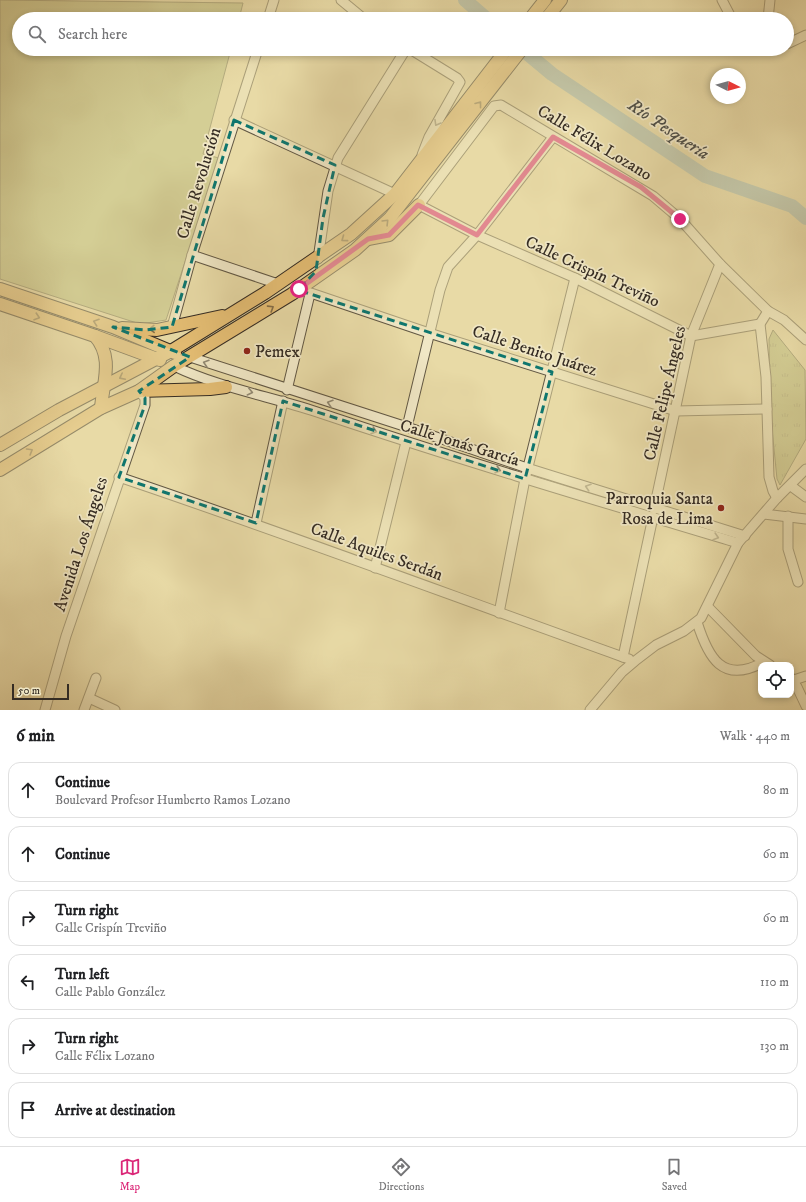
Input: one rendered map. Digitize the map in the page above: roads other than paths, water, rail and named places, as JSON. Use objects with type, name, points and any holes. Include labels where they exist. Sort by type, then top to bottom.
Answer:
[{"type":"main road","points":[[536,12],[545,0]]},
{"type":"main road","points":[[551,12],[560,0]]},
{"type":"main road","points":[[0,470],[101,408],[139,391],[174,366],[304,290],[368,239],[390,218],[502,56]]},
{"type":"main road","points":[[0,445],[103,386],[171,351],[318,259],[362,225],[395,194],[516,56]]},
{"type":"main road","points":[[368,239],[389,235],[418,205]]},
{"type":"main road","points":[[304,290],[315,273],[318,259]]},
{"type":"main road","points":[[0,289],[113,327],[171,351],[194,354]]},
{"type":"main road","points":[[194,354],[203,340],[255,309],[265,293]]},
{"type":"main road","points":[[0,304],[95,336],[174,366]]},
{"type":"main road","points":[[113,327],[145,330],[172,327],[231,314]]},
{"type":"main road","points":[[95,336],[102,345],[106,355],[101,408]]},
{"type":"main road","points":[[139,391],[210,389],[226,387]]},
{"type":"street","points":[[270,12],[274,0]]},
{"type":"street","points":[[341,0],[356,12]]},
{"type":"street","points":[[722,0],[728,12]]},
{"type":"street","points":[[769,12],[770,0]]},
{"type":"street","points":[[794,41],[806,35]]},
{"type":"street","name":"Calle Revolución","points":[[172,327],[192,255],[256,56]]},
{"type":"street","points":[[318,259],[324,212],[335,165],[402,56]]},
{"type":"street","points":[[418,166],[429,137],[460,84],[457,78],[421,56]]},
{"type":"street","name":"Calle Félix Lozano","points":[[418,205],[494,106],[499,104],[653,196],[680,219],[720,264],[768,311],[784,320],[806,340]]},
{"type":"street","points":[[234,120],[335,165],[395,194]]},
{"type":"street","points":[[407,427],[440,290],[448,267],[477,235],[553,137]]},
{"type":"street","name":"Calle Crispín Treviño","points":[[418,205],[477,235],[574,278],[691,336]]},
{"type":"street","points":[[192,255],[278,284]]},
{"type":"street","name":"Calle Felipe Ángeles","points":[[623,657],[691,336],[720,264]]},
{"type":"street","points":[[499,613],[527,468],[552,372],[574,278]]},
{"type":"street","points":[[286,390],[304,290]]},
{"type":"street","name":"Calle Benito Juárez","points":[[304,290],[429,333],[676,411],[767,409]]},
{"type":"street","points":[[768,311],[760,324],[765,362],[769,477],[777,498]]},
{"type":"street","points":[[691,336],[760,324]]},
{"type":"street","name":"Calle Jonás García","points":[[194,354],[286,390],[407,427],[738,543]]},
{"type":"street","name":"Calle Jonás García","points":[[174,366],[200,378],[226,387],[283,401],[406,442],[525,479],[745,536]]},
{"type":"street","name":"Avenida Los Ángeles","points":[[45,710],[66,636],[119,477],[145,405],[145,398],[139,391]]},
{"type":"street","points":[[256,523],[283,401]]},
{"type":"street","points":[[375,568],[406,442]]},
{"type":"street","points":[[590,710],[618,676],[635,661],[656,645],[697,622],[708,607],[738,543],[777,498],[791,486],[806,469]]},
{"type":"street","name":"Calle Aquiles Serdán","points":[[119,477],[256,523],[375,568],[623,657]]},
{"type":"street","points":[[791,486],[806,497]]},
{"type":"street","points":[[764,514],[806,519]]},
{"type":"street","points":[[788,516],[788,549],[798,582]]},
{"type":"street","points":[[708,607],[765,662]]},
{"type":"street","points":[[697,622],[708,652],[717,664],[732,669],[742,670],[758,667]]},
{"type":"street","points":[[623,657],[635,661]]},
{"type":"street","points":[[794,679],[806,676]]},
{"type":"street","points":[[84,710],[96,678]]},
{"type":"street","points":[[794,683],[806,706]]},
{"type":"street","points":[[89,698],[115,710]]},
{"type":"waterway","name":"Río Pesquería","points":[[465,0],[479,12]]},
{"type":"waterway","name":"Río Pesquería","points":[[530,56],[552,74],[705,176],[792,206],[806,218]]},
{"type":"place","name":"Pemex","points":[[247,351]]},
{"type":"place","name":"Parroquia Santa Rosa de Lima","points":[[721,508]]}]
